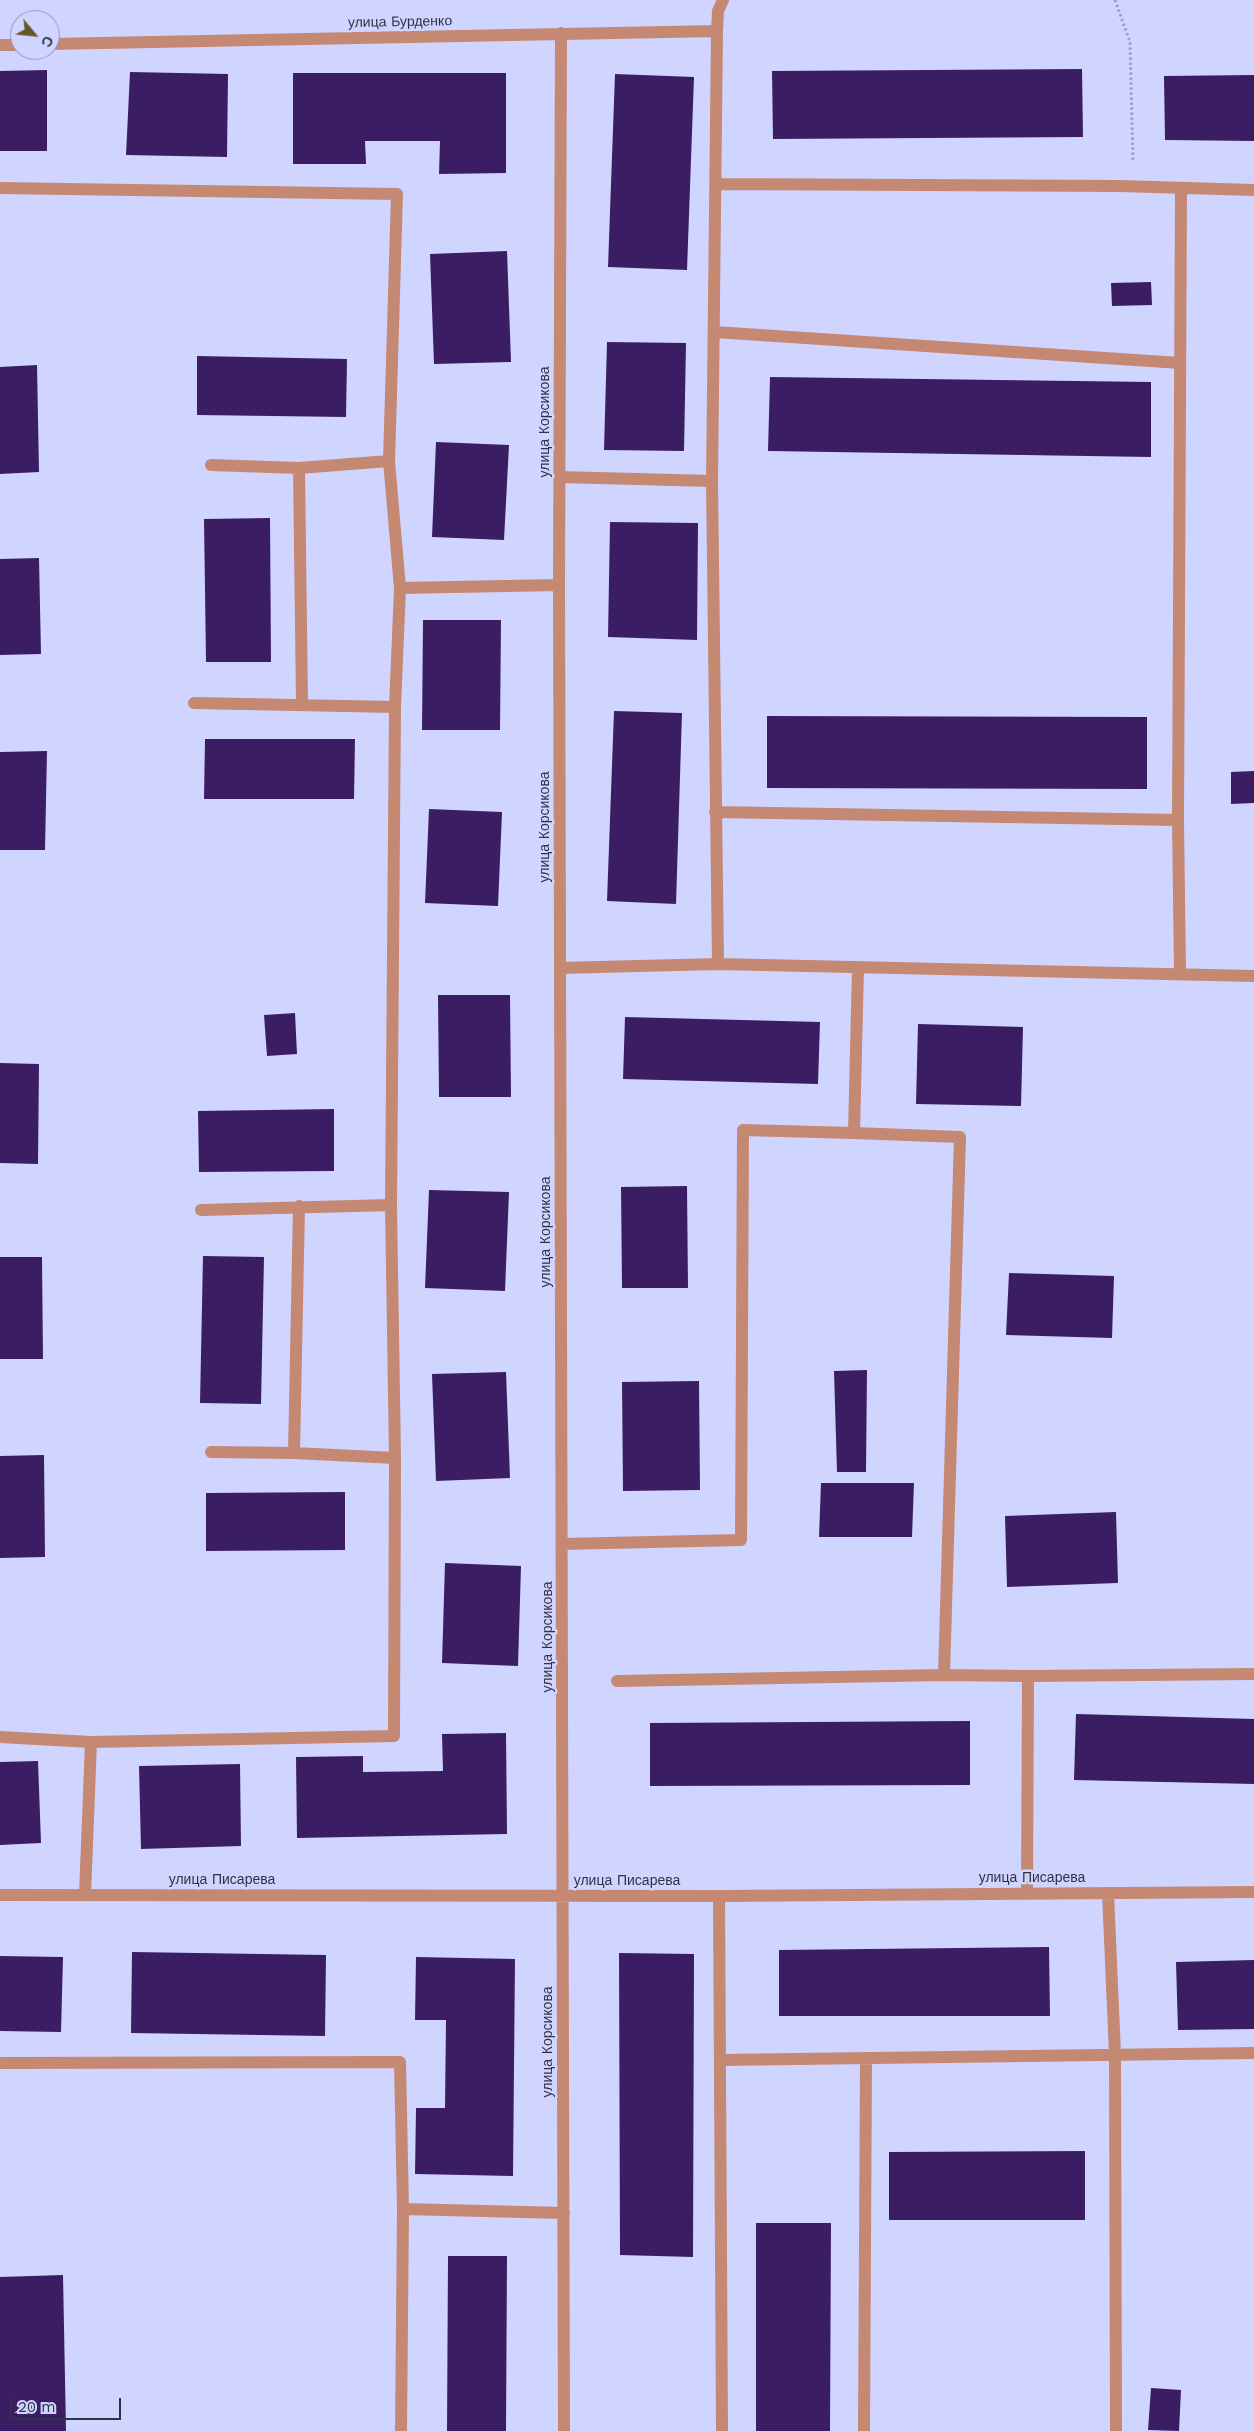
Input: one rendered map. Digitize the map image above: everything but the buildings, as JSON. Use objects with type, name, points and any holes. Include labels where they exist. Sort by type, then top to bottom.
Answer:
[{"type":"street","points":[[718,964],[712,481],[717,184],[717,31],[718,11],[723,0]]},
{"type":"street","name":"улица Бурденко","points":[[60,44],[717,31]]},
{"type":"street","name":"улица Корсикова","points":[[561,33],[559,585],[564,1843],[562,1895],[564,2431]]},
{"type":"street","points":[[717,184],[1134,187],[1181,190],[1254,190]]},
{"type":"street","points":[[0,188],[397,194],[388,462],[400,588],[395,706],[391,1205],[395,1458],[394,1736],[91,1742],[0,1737]]},
{"type":"street","points":[[1180,973],[1178,820],[1181,190]]},
{"type":"street","points":[[715,332],[1180,363]]},
{"type":"street","points":[[211,465],[298,468],[388,462]]},
{"type":"street","points":[[298,468],[302,704]]},
{"type":"street","points":[[560,477],[712,481]]},
{"type":"street","points":[[400,588],[559,585]]},
{"type":"street","points":[[194,703],[395,706]]},
{"type":"street","points":[[715,812],[1178,820]]},
{"type":"street","points":[[560,968],[718,964],[1254,976]]},
{"type":"street","points":[[854,1133],[858,968]]},
{"type":"street","points":[[562,1544],[742,1540],[743,1130],[960,1137],[944,1675]]},
{"type":"street","points":[[201,1210],[391,1205]]},
{"type":"street","points":[[294,1453],[299,1206]]},
{"type":"street","points":[[211,1452],[294,1453],[395,1458]]},
{"type":"street","points":[[617,1681],[944,1675],[1254,1674]]},
{"type":"street","points":[[1027,1893],[1028,1676]]},
{"type":"street","points":[[85,1895],[91,1742]]},
{"type":"street","name":"улица Писарева","points":[[0,1895],[719,1896],[1254,1892]]},
{"type":"street","points":[[1108,1893],[1115,2054],[1116,2431]]},
{"type":"street","points":[[719,1896],[722,2431]]},
{"type":"street","points":[[720,2060],[1254,2053]]},
{"type":"street","points":[[864,2431],[866,2058]]},
{"type":"street","points":[[0,2063],[400,2062],[403,2209],[401,2431]]},
{"type":"street","points":[[403,2209],[564,2213]]},
{"type":"path","points":[[1116,0],[1130,42],[1134,187]]}]
